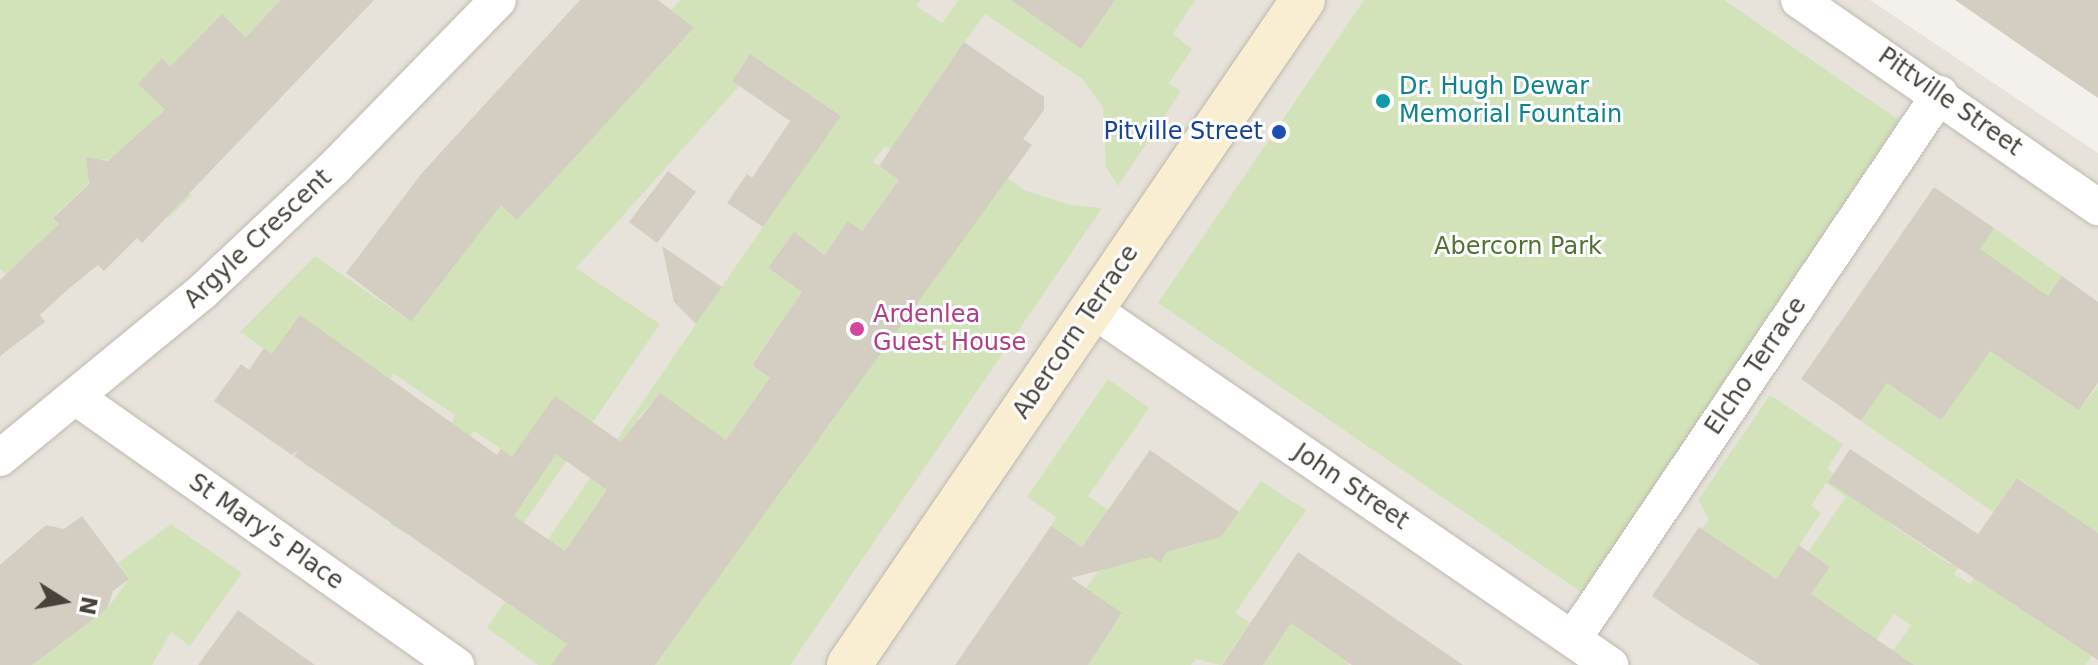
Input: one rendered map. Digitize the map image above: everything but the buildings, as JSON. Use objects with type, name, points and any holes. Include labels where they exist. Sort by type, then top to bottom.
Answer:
[{"type":"main road","name":"Abercorn Terrace","points":[[849,665],[1303,0]]},
{"type":"street","name":"Argyle Crescent","points":[[0,458],[77,398],[272,227],[498,0]]},
{"type":"street","name":"Pittville Street","points":[[1799,0],[1940,94],[2098,207]]},
{"type":"street","name":"Elcho Terrace","points":[[1573,639],[1940,94]]},
{"type":"street","name":"John Street","points":[[1092,309],[1610,665]]},
{"type":"street","name":"St Mary's Place","points":[[77,398],[456,665]]},
{"type":"shaded area","points":[[0,0],[1870,0],[2098,153],[2098,665],[0,665]]},
{"type":"green space","points":[[0,0],[282,0],[247,37],[222,14],[203,33],[276,103],[270,109],[189,85],[161,59],[138,84],[165,110],[171,175],[192,195],[168,218],[112,159],[96,160],[88,171],[88,184],[53,217],[59,224],[11,277],[0,269]]},
{"type":"green space","points":[[680,0],[920,0],[916,6],[942,23],[959,0],[1019,0],[1021,7],[1081,49],[1115,0],[1195,0],[1173,34],[1192,49],[1169,83],[1181,91],[1118,186],[1106,167],[1103,107],[1082,79],[985,14],[945,69],[953,138],[1024,190],[1070,205],[1102,208],[790,665],[655,665],[727,565],[567,644],[568,665],[538,665],[487,628],[840,115],[750,54],[732,81],[739,86],[576,268],[660,324],[524,523],[509,513],[524,502],[541,476],[474,431],[404,533],[390,524],[434,460],[455,415],[394,374],[381,395],[359,409],[317,472],[303,463],[344,405],[240,332],[315,256],[411,322],[426,302],[409,289],[488,193],[518,219],[548,185],[592,79],[622,106],[694,29],[671,10]],"holes":[[[885,146],[950,190],[921,296],[821,437],[763,397],[774,380],[751,365],[774,332],[797,347],[791,309],[802,292],[768,268],[803,239],[826,255],[862,231],[899,180],[873,162]],[[660,394],[726,440],[745,413],[805,456],[749,535],[665,440],[637,419]]]},
{"type":"green space","name":"Abercorn Park","points":[[1364,0],[1724,0],[1899,120],[1584,594],[1158,303]]},
{"type":"green space","points":[[1994,228],[2062,276],[2017,369],[2049,390],[2064,368],[2068,402],[2079,410],[2098,386],[2098,533],[2013,526],[2037,491],[2018,477],[1993,512],[1861,421],[1887,383],[1941,420],[1957,397],[1969,264]]},
{"type":"green space","points":[[1108,379],[1149,408],[1088,496],[1143,535],[1136,546],[1159,563],[1167,552],[1221,537],[1261,481],[1306,510],[1235,613],[1250,623],[1221,665],[1196,659],[1191,665],[1028,665],[978,631],[994,608],[1047,645],[1071,624],[1101,645],[1122,614],[1093,593],[1082,594],[1104,562],[1051,526],[1056,517],[1027,497]]},
{"type":"green space","points":[[1770,395],[1843,444],[1827,469],[1852,486],[1869,462],[1912,490],[1890,524],[1951,565],[1975,532],[1980,536],[1954,574],[1970,584],[1995,546],[2092,656],[2085,665],[1883,665],[1911,625],[1894,614],[1870,649],[1832,608],[1799,612],[1830,567],[1815,556],[1764,616],[1846,497],[1826,483],[1811,506],[1821,513],[1776,579],[1702,529],[1709,519],[1698,500]]},
{"type":"green space","points":[[171,524],[242,573],[190,646],[171,632],[152,665],[32,665],[64,602],[83,627],[107,609],[129,579],[118,563]]},
{"type":"green space","points":[[1361,595],[1384,611],[1348,665],[1252,665],[1265,662],[1291,623],[1326,647]]},
{"type":"place","name":"Dr. Hugh Dewar Memorial Fountain","points":[[1383,101]]},
{"type":"place","name":"Pitville Street","points":[[1279,132]]},
{"type":"place","name":"Ardenlea Guest House","points":[[857,329]]}]
